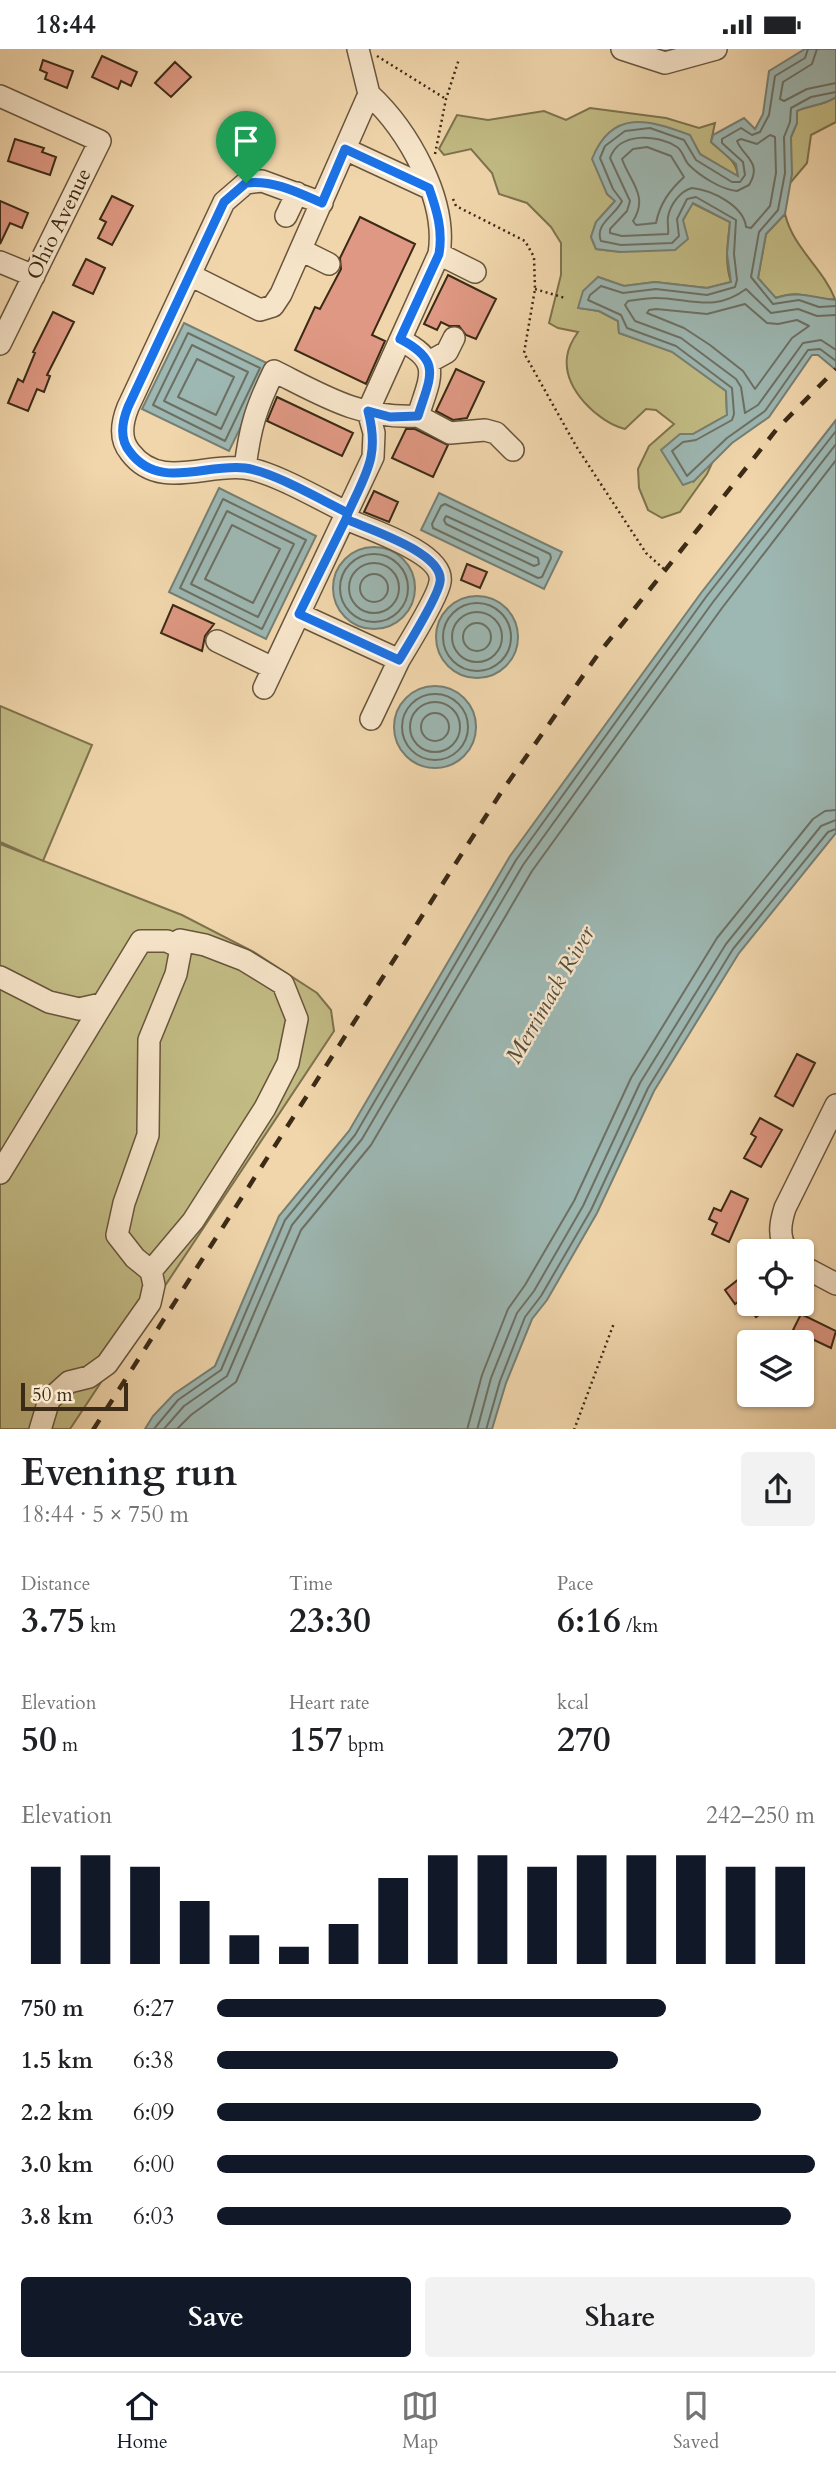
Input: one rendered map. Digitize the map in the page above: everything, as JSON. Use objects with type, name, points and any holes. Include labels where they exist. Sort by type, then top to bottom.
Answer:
[{"type":"street","points":[[622,49],[665,63],[716,49]]},
{"type":"street","points":[[190,275],[260,310],[273,306],[301,250],[369,93],[365,51]]},
{"type":"street","points":[[264,688],[373,457],[374,433],[368,411],[439,254],[440,219],[422,165],[395,121],[369,93]]},
{"type":"street","name":"Ohio Avenue","points":[[0,96],[100,141],[0,344]]},
{"type":"street","points":[[345,149],[429,188]]},
{"type":"street","points":[[322,203],[262,181],[246,183],[224,202],[123,418],[122,433],[126,448],[136,461],[151,470],[168,474],[245,468],[262,473],[428,556],[438,568],[440,582],[371,719]]},
{"type":"street","points":[[286,216],[297,193]]},
{"type":"street","points":[[301,250],[329,264]]},
{"type":"street","points":[[439,254],[475,272]]},
{"type":"street","points":[[0,262],[34,276]]},
{"type":"street","points":[[429,362],[447,352],[454,338]]},
{"type":"street","points":[[400,339],[420,350],[429,362],[429,380],[418,416]]},
{"type":"street","points":[[245,468],[255,410],[274,371],[351,409],[390,417],[418,416],[450,433],[485,430],[496,433],[513,450]]},
{"type":"street","points":[[299,614],[399,660]]},
{"type":"street","points":[[217,641],[273,668]]},
{"type":"street","points":[[40,1429],[49,1400],[69,1382],[89,1377],[107,1364],[150,1303],[154,1285],[151,1271],[135,1258],[117,1235],[124,1203],[148,1135],[149,1040],[176,974],[180,940],[205,945],[244,960],[283,983],[297,1019],[288,1063],[265,1108],[193,1221],[151,1271]]},
{"type":"street","points":[[0,1173],[141,941],[167,941],[181,949]]},
{"type":"street","points":[[0,977],[49,1002],[79,1009],[102,1004]]},
{"type":"street","points":[[49,1002],[62,1015],[79,1042]]},
{"type":"street","points":[[781,1239],[780,1224],[785,1208],[836,1105]]},
{"type":"street","points":[[814,1272],[836,1284]]},
{"type":"path","points":[[365,51],[446,99]]},
{"type":"path","points":[[439,164],[435,154],[446,99],[459,59]]},
{"type":"path","points":[[452,195],[456,206],[525,241],[534,257],[535,289],[524,353],[576,446],[646,553],[665,570]]},
{"type":"path","points":[[535,289],[565,298]]},
{"type":"path","points":[[574,1429],[614,1324]]},
{"type":"shaded area","points":[[836,97],[836,122],[811,135],[807,163],[791,182],[791,137],[797,123],[797,111]]},
{"type":"shaded area","points":[[590,108],[666,118],[699,128],[715,123],[711,142],[729,157],[737,171],[738,177],[700,154],[689,135],[601,178],[607,194],[615,201],[596,222],[591,237],[596,249],[621,252],[683,220],[692,203],[730,222],[727,259],[731,282],[707,288],[655,282],[624,286],[598,277],[579,308],[599,311],[618,321],[619,333],[672,351],[726,391],[727,415],[693,434],[694,481],[713,461],[707,474],[680,512],[662,518],[648,510],[639,488],[638,469],[649,446],[674,424],[656,410],[646,409],[625,429],[604,419],[584,402],[576,392],[567,369],[568,350],[578,332],[558,328],[549,323],[561,275],[561,243],[551,227],[527,203],[499,194],[492,173],[471,149],[444,155],[439,149],[457,115],[488,120],[544,111],[566,120]]},
{"type":"shaded area","points":[[785,214],[794,237],[823,277],[835,299],[800,294],[775,298],[758,278],[766,234]]},
{"type":"shaded area","points":[[0,706],[92,745],[43,861],[0,842]]},
{"type":"shaded area","points":[[0,844],[182,915],[254,952],[317,993],[331,1010],[334,1031],[70,1429],[0,1429]]},
{"type":"water","points":[[805,49],[836,49],[836,97],[797,111],[797,123],[791,137],[792,174],[785,214],[766,234],[758,278],[776,298],[799,295],[836,300],[836,370],[818,355],[812,355],[769,417],[732,443],[694,481],[683,485],[661,450],[680,434],[693,434],[727,415],[726,391],[672,352],[619,333],[618,321],[599,311],[578,308],[583,291],[598,277],[624,286],[655,282],[707,288],[731,282],[727,254],[730,222],[693,203],[683,220],[688,239],[675,250],[621,252],[596,249],[591,237],[596,222],[615,201],[607,194],[592,159],[600,143],[610,132],[633,122],[646,123],[690,135],[700,154],[738,176],[736,164],[711,142],[713,135],[744,118],[755,129],[763,114],[769,71]]},
{"type":"water","points":[[184,323],[271,365],[229,451],[142,409]]},
{"type":"water","name":"Merrimack River","points":[[836,420],[836,833],[739,953],[654,1091],[597,1213],[547,1300],[532,1319],[506,1383],[492,1429],[145,1429],[153,1416],[174,1394],[215,1366],[279,1216],[349,1131],[510,856],[701,593]]},
{"type":"water","points":[[219,488],[316,536],[266,639],[169,592]]},
{"type":"water","points":[[439,493],[562,552],[544,589],[421,530]]},
{"type":"water","points":[[374,547],[390,551],[403,559],[411,572],[415,588],[411,604],[403,617],[390,625],[374,629],[358,625],[345,617],[337,604],[333,588],[337,572],[345,559],[358,551]]},
{"type":"water","points":[[477,596],[493,600],[506,608],[514,621],[518,637],[514,653],[506,666],[493,674],[477,678],[461,674],[448,666],[440,653],[436,637],[440,621],[448,608],[461,600]]},
{"type":"water","points":[[435,686],[451,690],[464,698],[472,711],[476,727],[472,743],[464,756],[451,764],[435,768],[419,764],[406,756],[398,743],[394,727],[398,711],[406,698],[419,690]]},
{"type":"building","points":[[102,56],[137,72],[131,86],[121,81],[118,89],[92,77]]},
{"type":"building","points":[[43,60],[73,71],[67,88],[45,79],[47,73],[40,70]]},
{"type":"building","points":[[175,62],[191,77],[171,97],[155,83]]},
{"type":"building","points":[[15,139],[44,148],[42,152],[56,157],[50,175],[8,161]]},
{"type":"building","points":[[112,196],[133,206],[112,245],[98,238],[106,222],[100,219]]},
{"type":"building","points":[[0,201],[28,213],[22,228],[10,223],[0,244]]},
{"type":"building","points":[[360,217],[415,244],[372,335],[385,341],[366,384],[295,350],[315,307],[320,309],[341,269],[340,258]]},
{"type":"building","points":[[86,259],[105,268],[93,294],[73,285]]},
{"type":"building","points":[[448,275],[496,299],[476,339],[466,335],[459,326],[449,326],[441,322],[437,330],[424,324]]},
{"type":"building","points":[[53,312],[74,322],[47,375],[50,376],[44,392],[37,389],[28,411],[8,403],[18,379],[23,382],[35,353],[33,352]]},
{"type":"building","points":[[456,369],[484,382],[467,418],[453,420],[436,411]]},
{"type":"building","points":[[277,397],[353,433],[342,456],[267,421]]},
{"type":"building","points":[[406,429],[415,429],[448,445],[433,477],[392,458]]},
{"type":"building","points":[[374,491],[398,502],[389,522],[364,512]]},
{"type":"building","points":[[467,564],[487,572],[480,588],[461,580]]},
{"type":"building","points":[[173,605],[214,624],[205,636],[202,651],[161,633]]},
{"type":"building","points":[[797,1054],[815,1063],[793,1106],[775,1096]]},
{"type":"building","points":[[760,1118],[782,1130],[761,1167],[744,1158],[756,1137],[751,1134]]},
{"type":"building","points":[[731,1191],[748,1199],[729,1242],[712,1234],[717,1223],[709,1219],[714,1208],[721,1211]]},
{"type":"building","points":[[737,1281],[737,1303],[735,1304],[725,1290]]},
{"type":"building","points":[[800,1316],[805,1316],[836,1331],[831,1348],[814,1340],[814,1330],[793,1330]]},
{"type":"railway","points":[[94,1429],[502,791],[599,653],[776,430],[836,369]]},
{"type":"route","points":[[246,183],[224,202],[123,418],[122,433],[126,448],[136,461],[151,470],[168,474],[228,468],[245,468],[262,473],[348,513],[346,519],[428,556],[438,568],[440,582],[399,660],[299,614],[346,519],[373,457],[374,433],[368,411],[390,417],[418,416],[429,380],[429,362],[420,350],[400,339],[439,254],[440,219],[429,188],[345,149],[322,203],[281,186],[262,181],[246,183]]}]
